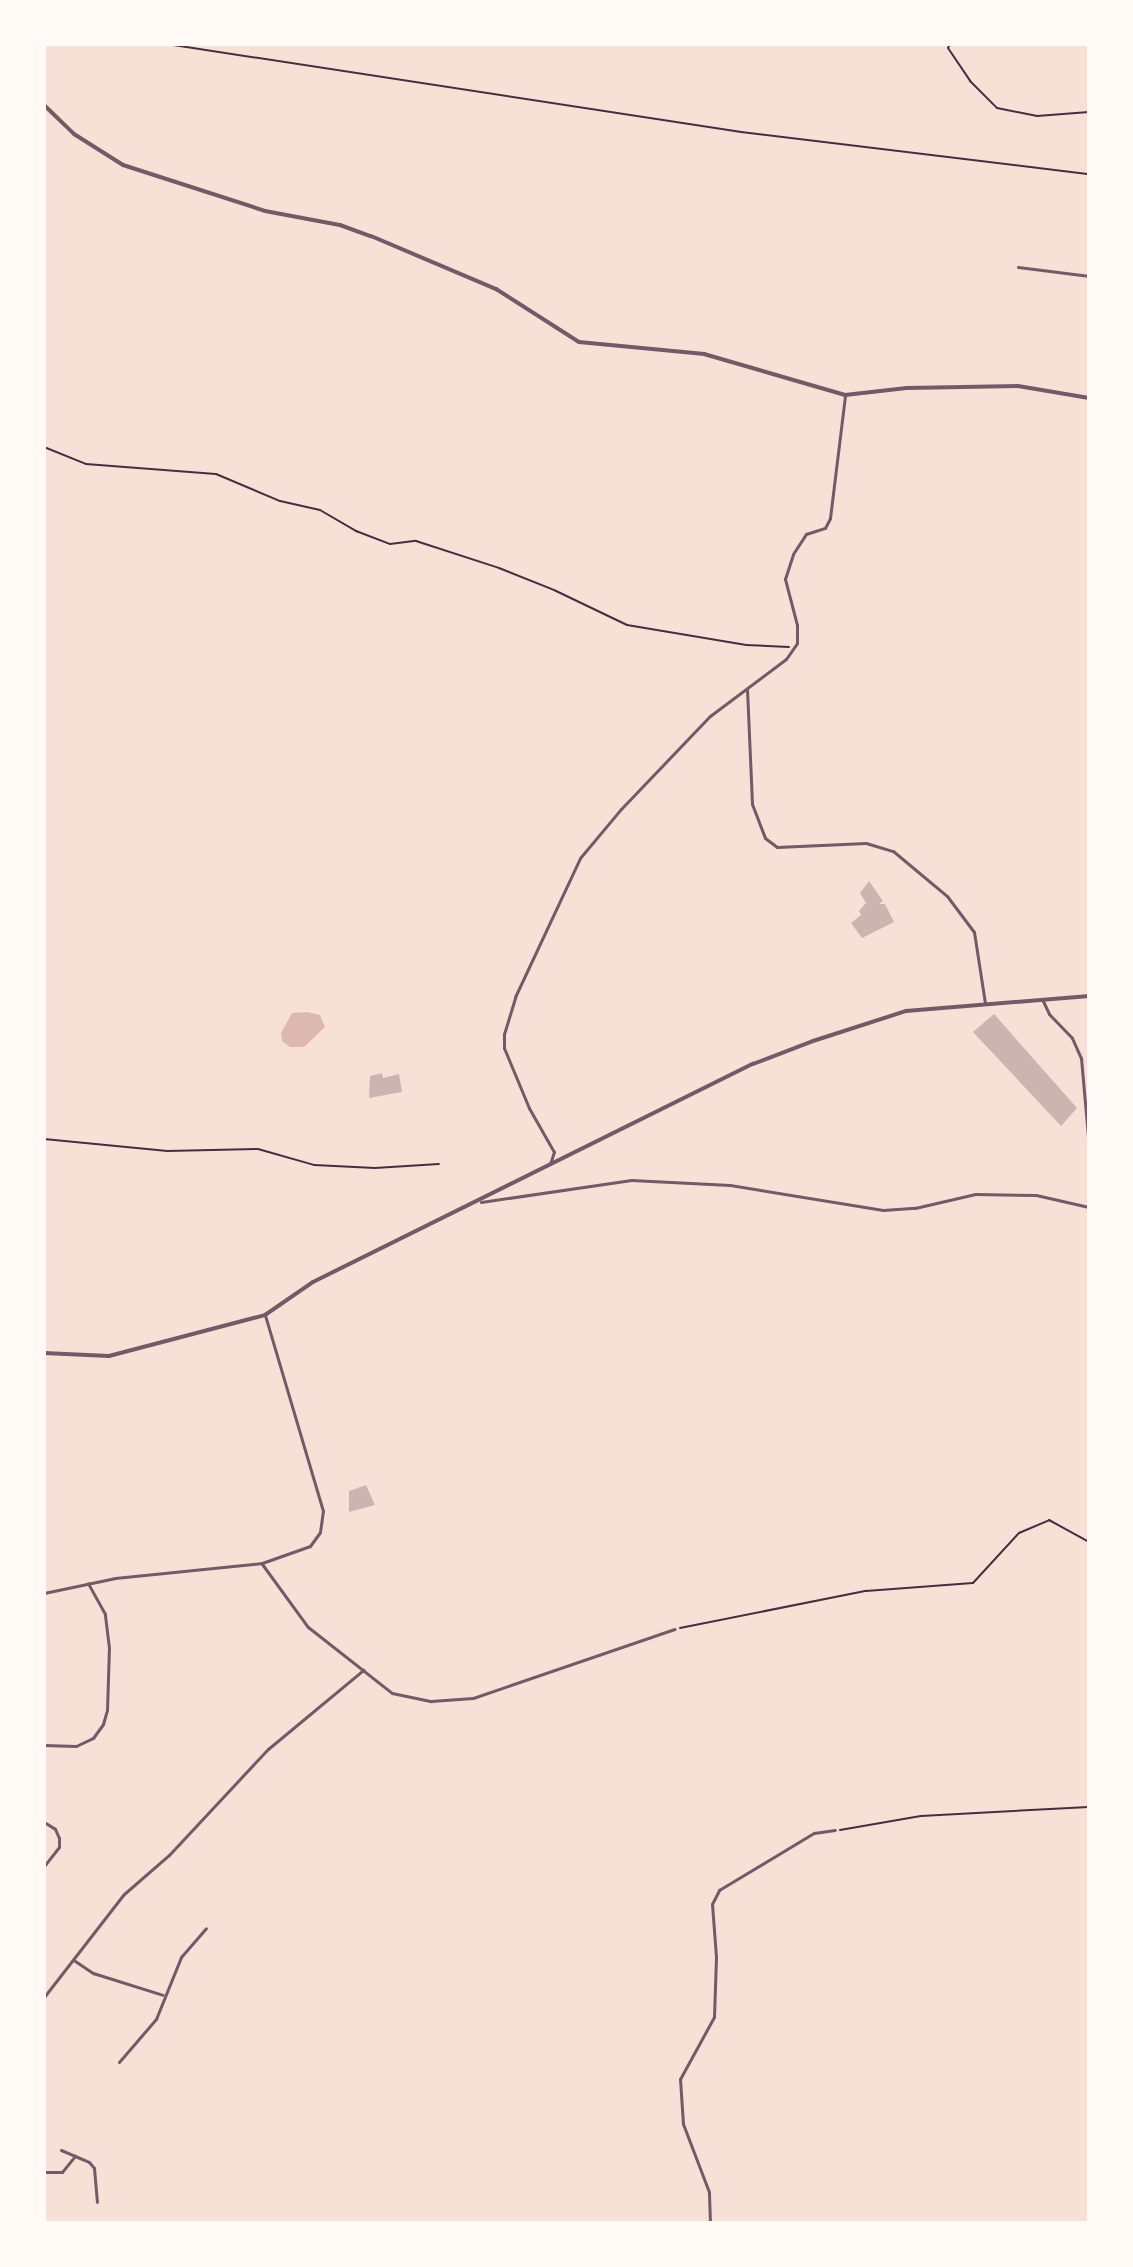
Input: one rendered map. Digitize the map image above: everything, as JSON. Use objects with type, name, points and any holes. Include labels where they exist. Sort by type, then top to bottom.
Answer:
[{"type":"street","points":[[44,105],[74,134],[123,165],[251,207],[340,225],[371,236],[496,289],[579,342],[704,354],[845,395],[994,385],[1089,398]]},
{"type":"street","points":[[1018,267],[1089,276]]},
{"type":"street","points":[[550,1167],[554,1152],[529,1108],[504,1048],[504,1034],[515,997],[580,858],[710,716],[786,659],[795,647],[797,625],[785,579],[793,554],[806,534],[825,528],[830,518],[845,395]]},
{"type":"street","points":[[747,689],[752,804],[765,838],[777,847],[866,843],[893,851],[947,896],[974,932],[985,1005]]},
{"type":"street","points":[[44,1353],[109,1356],[265,1315],[313,1282],[481,1202],[753,1064],[789,1050],[906,1011],[1089,996]]},
{"type":"street","points":[[1043,1001],[1049,1014],[1072,1038],[1081,1058],[1089,1148]]},
{"type":"street","points":[[481,1202],[631,1180],[730,1185],[883,1210],[915,1208],[975,1194],[1036,1195],[1089,1207]]},
{"type":"street","points":[[44,1593],[88,1583],[262,1563],[310,1546],[320,1532],[323,1511],[265,1315]]},
{"type":"street","points":[[262,1563],[308,1627],[392,1693],[431,1701],[473,1698],[675,1629]]},
{"type":"street","points":[[44,1745],[76,1746],[93,1738],[103,1724],[107,1710],[109,1648],[105,1614],[88,1583]]},
{"type":"street","points":[[44,1997],[124,1894],[169,1855],[268,1749],[363,1670]]},
{"type":"street","points":[[44,1822],[55,1829],[59,1847],[44,1865]]},
{"type":"street","points":[[710,2223],[709,2192],[683,2124],[680,2079],[714,2017],[716,1957],[712,1904],[719,1890],[814,1833],[835,1830]]},
{"type":"street","points":[[119,2062],[156,2019],[163,1995],[181,1957],[206,1928]]},
{"type":"street","points":[[74,1961],[93,1973],[163,1995]]},
{"type":"street","points":[[61,2150],[89,2162],[94,2168],[97,2202]]},
{"type":"street","points":[[44,2172],[62,2172],[75,2156]]},
{"type":"path","points":[[167,44],[741,132],[1089,174]]},
{"type":"path","points":[[950,44],[948,48],[970,81],[997,108],[1037,116],[1089,112]]},
{"type":"path","points":[[44,447],[86,464],[216,474],[280,501],[320,510],[356,531],[390,544],[416,541],[499,568],[627,625],[746,645],[795,647]]},
{"type":"path","points":[[44,1139],[167,1151],[258,1149],[314,1165],[375,1168],[439,1164]]},
{"type":"path","points":[[675,1629],[866,1591],[973,1583],[1019,1533],[1049,1520],[1089,1542]]},
{"type":"path","points":[[835,1830],[921,1816],[1089,1807]]},
{"type":"shaded area","points":[[292,1013],[320,1015],[325,1027],[304,1047],[290,1047],[282,1041],[281,1033]]},
{"type":"building","points":[[869,881],[883,901],[879,904],[885,904],[894,922],[862,938],[851,923],[861,915],[859,911],[866,903],[860,893]]},
{"type":"building","points":[[994,1014],[1077,1108],[1061,1126],[973,1032]]},
{"type":"building","points":[[382,1073],[383,1078],[399,1074],[402,1092],[369,1098],[370,1076]]},
{"type":"building","points":[[366,1485],[375,1505],[349,1512],[349,1491]]}]
